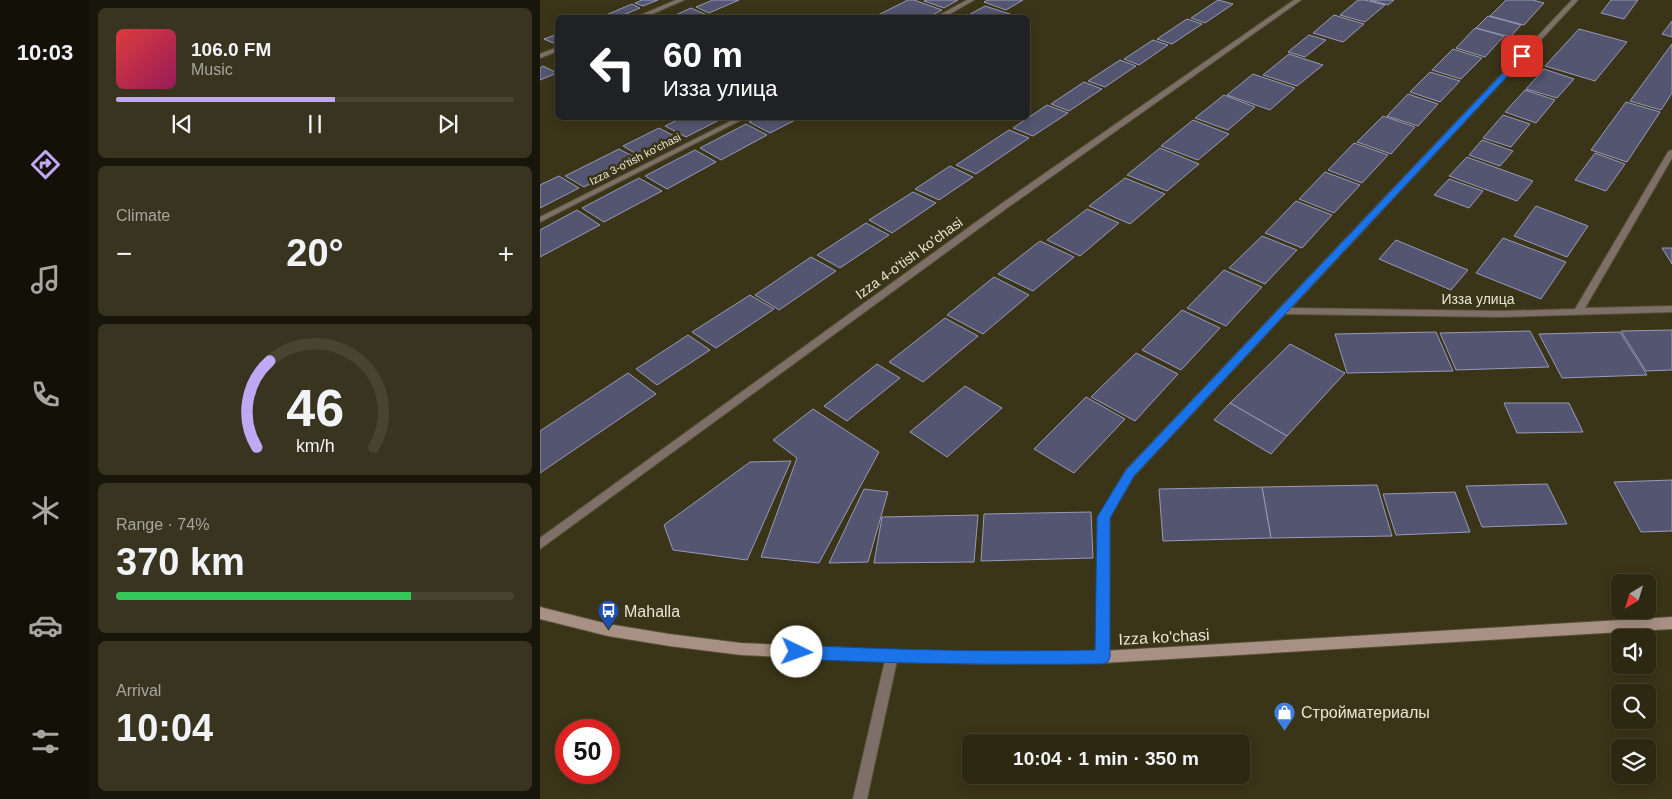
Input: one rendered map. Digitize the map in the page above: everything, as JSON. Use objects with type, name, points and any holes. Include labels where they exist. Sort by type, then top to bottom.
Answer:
[{"type":"main road","name":"Izza ko'chasi","points":[[540,613],[608,630],[678,642],[741,649],[892,656],[995,658],[1102,657],[1672,623]]},
{"type":"street","points":[[644,15],[681,0]]},
{"type":"street","points":[[942,15],[971,0]]},
{"type":"street","name":"Izza 4-o'tish ko'chasi","points":[[540,544],[1004,206],[1298,0]]},
{"type":"street","points":[[1102,657],[1104,517],[1130,473],[1575,0]]},
{"type":"street","points":[[540,56],[555,50]]},
{"type":"street","name":"Izza 3-o'tish ko'chasi","points":[[540,220],[737,120]]},
{"type":"street","points":[[1578,312],[1672,152]]},
{"type":"street","name":"Изза улица","points":[[1283,311],[1502,314],[1672,309]]},
{"type":"street","points":[[860,799],[892,656]]},
{"type":"building","points":[[642,0],[658,0],[643,6],[635,3]]},
{"type":"building","points":[[713,0],[739,0],[709,13],[696,7]]},
{"type":"building","points":[[908,0],[914,0],[942,10],[933,15],[878,15]]},
{"type":"building","points":[[958,0],[944,8],[924,1]]},
{"type":"building","points":[[988,0],[1023,0],[1006,10],[984,2]]},
{"type":"building","points":[[1218,0],[1233,4],[1205,23],[1191,18]]},
{"type":"building","points":[[1358,0],[1385,5],[1365,22],[1340,15]]},
{"type":"building","points":[[1370,0],[1394,0],[1388,5]]},
{"type":"building","points":[[1506,0],[1533,0],[1544,3],[1524,25],[1490,16]]},
{"type":"building","points":[[1611,0],[1638,0],[1624,19],[1601,13]]},
{"type":"building","points":[[632,4],[640,8],[623,15],[606,15]]},
{"type":"building","points":[[985,6],[1013,15],[968,15]]},
{"type":"building","points":[[691,8],[707,15],[676,15]]},
{"type":"building","points":[[1334,15],[1364,24],[1343,42],[1313,33]]},
{"type":"building","points":[[1488,16],[1521,25],[1510,37],[1476,28]]},
{"type":"building","points":[[1187,19],[1202,24],[1172,44],[1157,39]]},
{"type":"building","points":[[1672,21],[1672,37],[1662,34]]},
{"type":"building","points":[[1475,28],[1504,36],[1485,57],[1456,48]]},
{"type":"building","points":[[1579,29],[1627,42],[1595,81],[1545,66]]},
{"type":"building","points":[[555,35],[555,42],[553,43],[544,39]]},
{"type":"building","points":[[1309,35],[1326,40],[1305,57],[1288,52]]},
{"type":"building","points":[[1153,40],[1168,45],[1139,65],[1124,59]]},
{"type":"building","points":[[1672,44],[1672,93],[1661,110],[1630,101]]},
{"type":"building","points":[[1453,49],[1482,58],[1461,79],[1432,70]]},
{"type":"building","points":[[1289,54],[1323,65],[1297,86],[1263,75]]},
{"type":"building","points":[[1120,60],[1136,66],[1105,87],[1088,81]]},
{"type":"building","points":[[543,66],[555,72],[555,74],[540,80],[540,68]]},
{"type":"building","points":[[1544,69],[1574,79],[1557,98],[1526,89]]},
{"type":"building","points":[[1430,72],[1460,81],[1440,102],[1410,92]]},
{"type":"building","points":[[1253,74],[1295,88],[1270,110],[1227,95]]},
{"type":"building","points":[[1084,82],[1102,89],[1069,111],[1051,104]]},
{"type":"building","points":[[1525,90],[1555,100],[1536,123],[1505,112]]},
{"type":"building","points":[[1408,94],[1438,104],[1418,126],[1387,116]]},
{"type":"building","points":[[1224,95],[1255,107],[1228,130],[1195,118]]},
{"type":"building","points":[[1626,102],[1660,112],[1627,162],[1591,150]]},
{"type":"building","points":[[1047,105],[1068,113],[1033,136],[1013,128],[1025,120],[1030,120],[1030,116]]},
{"type":"building","points":[[1503,115],[1530,124],[1511,147],[1483,138]]},
{"type":"building","points":[[1383,116],[1415,127],[1391,154],[1357,142]]},
{"type":"building","points":[[678,120],[719,120],[686,137],[665,126]]},
{"type":"building","points":[[754,120],[795,120],[770,133],[749,122]]},
{"type":"building","points":[[1193,120],[1229,134],[1198,160],[1161,146]]},
{"type":"building","points":[[746,124],[767,135],[721,160],[700,148]]},
{"type":"building","points":[[659,128],[680,139],[643,158],[623,146]]},
{"type":"building","points":[[1009,130],[1029,138],[976,174],[956,165]]},
{"type":"building","points":[[1482,140],[1513,151],[1500,166],[1469,155]]},
{"type":"building","points":[[1354,143],[1388,155],[1362,183],[1328,170]]},
{"type":"building","points":[[1160,148],[1199,164],[1167,191],[1127,175]]},
{"type":"building","points":[[619,149],[638,159],[584,187],[565,176]]},
{"type":"building","points":[[695,150],[716,162],[667,189],[645,176]]},
{"type":"building","points":[[1595,153],[1625,164],[1606,191],[1575,180]]},
{"type":"building","points":[[1467,157],[1533,181],[1517,201],[1449,176]]},
{"type":"building","points":[[950,166],[973,177],[939,200],[915,189]]},
{"type":"building","points":[[1325,172],[1360,185],[1334,213],[1299,199]]},
{"type":"building","points":[[559,176],[579,188],[540,208],[540,185]]},
{"type":"building","points":[[639,178],[662,191],[604,222],[582,208]]},
{"type":"building","points":[[1125,178],[1165,194],[1130,224],[1089,206]]},
{"type":"building","points":[[1449,179],[1483,191],[1469,208],[1434,195]]},
{"type":"building","points":[[913,192],[936,203],[892,233],[869,220]]},
{"type":"building","points":[[1296,201],[1332,215],[1302,248],[1265,233]]},
{"type":"building","points":[[1536,206],[1588,226],[1567,257],[1514,236]]},
{"type":"building","points":[[1087,209],[1119,223],[1080,256],[1047,240]]},
{"type":"building","points":[[577,210],[600,225],[540,257],[540,230]]},
{"type":"building","points":[[866,223],[889,235],[840,268],[817,255]]},
{"type":"building","points":[[1262,236],[1297,250],[1265,284],[1229,268]]},
{"type":"building","points":[[1503,238],[1566,262],[1541,299],[1476,273]]},
{"type":"building","points":[[1396,240],[1468,270],[1451,290],[1379,259]]},
{"type":"building","points":[[1040,241],[1074,257],[1033,291],[998,274]]},
{"type":"building","points":[[1662,248],[1672,248],[1672,264]]},
{"type":"building","points":[[811,257],[836,271],[779,310],[755,295]]},
{"type":"building","points":[[1224,270],[1262,287],[1226,326],[1187,308]]},
{"type":"building","points":[[994,277],[1029,295],[983,334],[947,315]]},
{"type":"building","points":[[750,295],[774,309],[716,348],[692,332]]},
{"type":"building","points":[[1182,310],[1220,328],[1181,370],[1142,350]]},
{"type":"building","points":[[945,318],[978,336],[923,382],[889,362]]},
{"type":"building","points":[[1672,330],[1672,370],[1646,371],[1621,331]]},
{"type":"building","points":[[1530,331],[1549,367],[1456,370],[1440,333]]},
{"type":"building","points":[[1436,332],[1453,371],[1347,373],[1335,334]]},
{"type":"building","points":[[1620,332],[1647,375],[1562,378],[1539,334]]},
{"type":"building","points":[[688,335],[710,350],[657,385],[636,369]]},
{"type":"building","points":[[1290,344],[1345,373],[1287,436],[1230,403]]},
{"type":"building","points":[[1136,353],[1178,374],[1135,421],[1091,397]]},
{"type":"building","points":[[877,364],[900,378],[847,421],[824,406]]},
{"type":"building","points":[[628,373],[656,394],[540,473],[540,431]]},
{"type":"building","points":[[965,386],[1002,408],[947,457],[910,432]]},
{"type":"building","points":[[1086,397],[1125,419],[1074,473],[1034,449]]},
{"type":"building","points":[[1230,403],[1287,436],[1271,454],[1214,420]]},
{"type":"building","points":[[1504,403],[1569,403],[1583,432],[1517,433]]},
{"type":"building","points":[[813,409],[879,452],[819,563],[761,557],[797,458],[773,440]]},
{"type":"building","points":[[791,461],[747,560],[673,550],[664,525],[750,462]]},
{"type":"building","points":[[1672,480],[1672,531],[1641,532],[1614,482]]},
{"type":"building","points":[[1547,484],[1567,524],[1482,527],[1466,486]]},
{"type":"building","points":[[1377,485],[1392,536],[1271,538],[1262,487]]},
{"type":"building","points":[[1262,487],[1271,538],[1163,541],[1159,489]]},
{"type":"building","points":[[864,489],[888,492],[868,562],[829,563]]},
{"type":"building","points":[[1455,492],[1470,532],[1396,535],[1383,494]]},
{"type":"building","points":[[1091,512],[1093,558],[981,561],[984,514]]},
{"type":"building","points":[[978,515],[974,562],[874,563],[882,517]]},
{"type":"place","name":"Mahalla","points":[[608,630]]},
{"type":"place","name":"Стройматериалы","points":[[1285,731]]},
{"type":"route","points":[[797,652],[995,658],[1102,657],[1104,517],[1130,473],[1522,56]]}]
